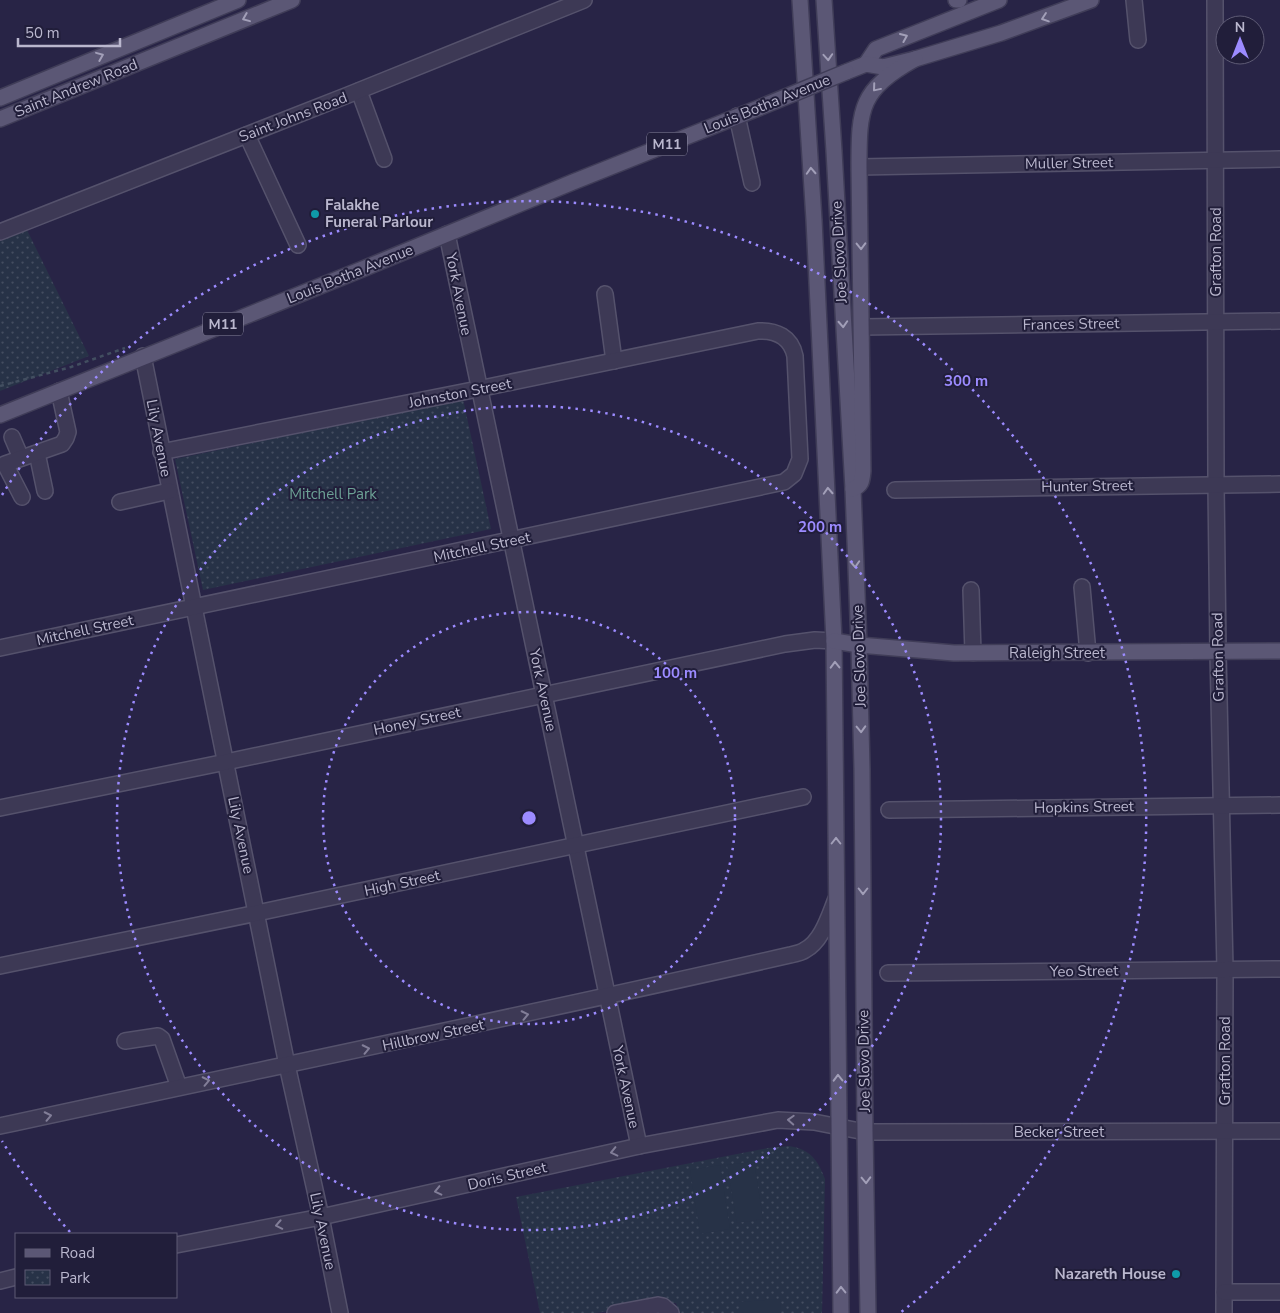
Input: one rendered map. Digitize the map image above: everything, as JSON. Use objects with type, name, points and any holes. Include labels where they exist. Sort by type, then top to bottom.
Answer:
[{"type":"main road","name":"Saint Andrew Road","points":[[0,98],[238,0]]},
{"type":"main road","name":"Saint Andrew Road","points":[[0,119],[292,0]]},
{"type":"main road","name":"Joe Slovo Drive","points":[[800,0],[814,220],[834,642],[841,1313]]},
{"type":"main road","name":"Louis Botha Avenue","points":[[866,64],[876,49],[999,0]]},
{"type":"main road","name":"Louis Botha Avenue","points":[[0,415],[866,64],[883,67],[915,59],[1001,33],[1091,0]]},
{"type":"main road","points":[[802,31],[827,3]]},
{"type":"main road","name":"Joe Slovo Drive","points":[[827,3],[853,489],[859,645],[868,1313]]},
{"type":"main road","points":[[853,489],[860,486],[863,471],[859,133],[866,101],[885,78],[915,59]]},
{"type":"main road","points":[[0,86],[26,84],[55,75]]},
{"type":"main road","name":"Raleigh Street","points":[[834,642],[954,653],[1280,651]]},
{"type":"street","name":"Saint Johns Road","points":[[0,232],[359,91],[584,0]]},
{"type":"street","points":[[1134,0],[1138,40]]},
{"type":"street","name":"Grafton Road","points":[[1215,0],[1216,484],[1224,969],[1224,1313]]},
{"type":"street","points":[[359,91],[384,159]]},
{"type":"street","points":[[738,116],[752,183]]},
{"type":"street","points":[[247,135],[298,245]]},
{"type":"street","name":"Muller Street","points":[[859,167],[1280,159]]},
{"type":"street","name":"York Avenue","points":[[447,234],[478,389],[639,1146]]},
{"type":"street","points":[[605,294],[614,361]]},
{"type":"street","name":"Frances Street","points":[[862,327],[1280,321]]},
{"type":"street","name":"Mitchell Street","points":[[0,648],[784,482],[788,480],[798,467],[800,452],[795,356],[790,341],[784,336],[768,330],[758,331]]},
{"type":"street","name":"Johnston Street","points":[[161,452],[758,331]]},
{"type":"street","name":"Lily Avenue","points":[[143,356],[287,1065],[340,1313]]},
{"type":"street","points":[[22,497],[3,460],[21,458],[62,444],[68,432],[59,391]]},
{"type":"street","points":[[12,437],[21,458]]},
{"type":"street","points":[[37,453],[45,491]]},
{"type":"street","name":"Hunter Street","points":[[895,490],[1280,484]]},
{"type":"street","points":[[120,502],[169,491]]},
{"type":"street","points":[[1082,587],[1088,653]]},
{"type":"street","points":[[971,590],[973,653]]},
{"type":"street","name":"Honey Street","points":[[0,808],[785,644],[815,640],[834,642]]},
{"type":"street","name":"High Street","points":[[0,966],[803,797]]},
{"type":"street","name":"Hopkins Street","points":[[888,810],[1280,806]]},
{"type":"street","name":"Hillbrow Street","points":[[0,1126],[606,997],[804,951],[812,946],[818,938],[836,899]]},
{"type":"street","name":"Yeo Street","points":[[888,973],[1280,969]]},
{"type":"street","points":[[125,1041],[158,1036],[162,1038],[179,1087]]},
{"type":"street","name":"Doris Street","points":[[178,1245],[321,1217],[639,1146],[778,1120],[839,1127]]},
{"type":"street","name":"Becker Street","points":[[839,1127],[865,1132],[1280,1131]]},
{"type":"street","points":[[0,1281],[15,1277]]},
{"type":"street","points":[[1224,1292],[1280,1292]]},
{"type":"street","points":[[615,1313],[658,1305],[668,1310]]},
{"type":"path","points":[[0,386],[71,367],[126,347]]},
{"type":"green space","points":[[25,226],[89,356],[0,391],[0,238]]},
{"type":"green space","name":"Mitchell Park","points":[[463,399],[491,529],[203,590],[175,459]]},
{"type":"green space","points":[[796,1147],[812,1156],[825,1179],[822,1313],[679,1313],[676,1303],[595,1313],[540,1313],[516,1197],[768,1148]]},
{"type":"green space","points":[[754,1161],[763,1219],[737,1223],[727,1165]]},
{"type":"green space","points":[[720,1165],[730,1229],[700,1234],[690,1170]]},
{"type":"green space","points":[[780,1299],[781,1313],[739,1313],[739,1302]]},
{"type":"place","name":"Falakhe Funeral Parlour","points":[[315,214]]},
{"type":"place","name":"Nazareth House","points":[[1176,1274]]}]
